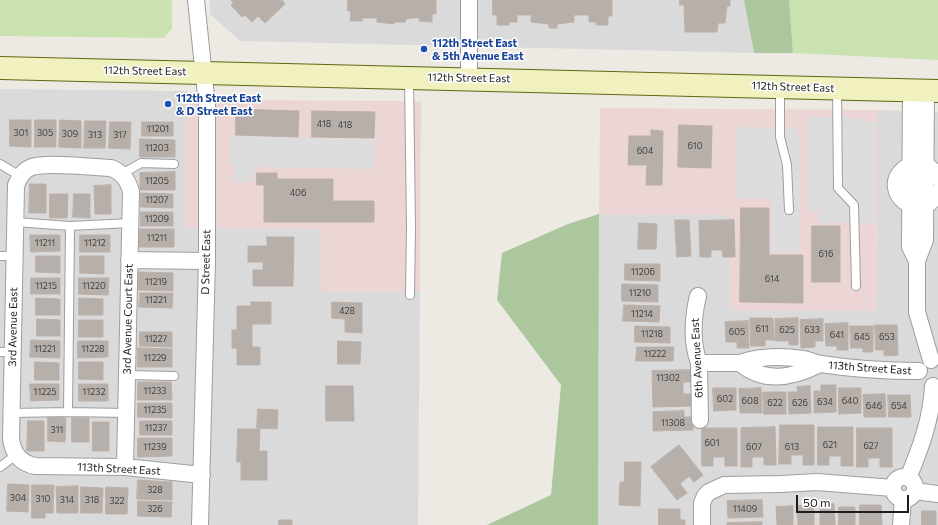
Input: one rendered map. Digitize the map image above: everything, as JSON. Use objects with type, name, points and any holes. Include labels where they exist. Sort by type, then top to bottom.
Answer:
[{"type":"main road","name":"112th Street East","points":[[0,68],[469,78],[925,91]]},
{"type":"street","name":"D Street East","points":[[196,0],[207,105],[207,261],[200,525]]},
{"type":"street","points":[[469,0],[469,78]]},
{"type":"street","points":[[901,525],[905,489],[928,424],[935,386],[923,383],[920,379],[919,371],[922,364],[935,361],[917,312],[917,261],[910,247],[918,205],[918,165],[925,91]]},
{"type":"street","points":[[20,176],[31,167],[44,165],[111,168],[122,174]]},
{"type":"street","points":[[938,178],[931,168],[918,165],[900,172],[896,185],[900,197],[918,205],[935,198],[938,192]]},
{"type":"street","name":"3rd Avenue Court East","points":[[122,174],[128,181],[131,191],[125,467]]},
{"type":"street","name":"3rd Avenue East","points":[[16,455],[11,439],[11,413],[6,352],[7,256],[15,222],[16,185],[20,176]]},
{"type":"street","points":[[129,260],[207,261]]},
{"type":"street","name":"6th Avenue East","points":[[698,296],[695,310],[694,328],[696,354],[699,363],[700,420]]},
{"type":"street","name":"113th Street East","points":[[699,363],[740,363],[750,359],[775,357],[804,359],[820,364],[886,370],[919,371]]},
{"type":"street","name":"113th Street East","points":[[16,455],[23,462],[36,466],[125,467],[202,475]]},
{"type":"street","points":[[702,525],[702,503],[705,496],[715,488],[724,485],[817,482],[905,489],[938,494]]},
{"type":"lane","points":[[409,77],[411,227],[410,295]]},
{"type":"lane","points":[[780,87],[780,137],[787,164],[789,210]]},
{"type":"lane","points":[[837,88],[838,188],[854,205],[856,286]]},
{"type":"lane","points":[[122,174],[141,163],[174,164]]},
{"type":"lane","points":[[0,164],[20,176]]},
{"type":"lane","points":[[15,222],[70,226],[130,222]]},
{"type":"lane","points":[[68,412],[70,226]]},
{"type":"lane","points":[[127,375],[174,376]]},
{"type":"lane","points":[[11,413],[126,413]]},
{"type":"lane","points":[[0,467],[16,455]]},
{"type":"shaded area","points":[[210,0],[744,0],[754,53],[240,41],[210,14]]},
{"type":"shaded area","points":[[0,89],[187,91],[185,228],[321,229],[321,292],[420,292],[418,525],[0,525]]},
{"type":"shaded area","points":[[185,100],[421,101],[420,292],[321,292],[321,229],[185,228]]},
{"type":"shaded area","points":[[600,108],[877,110],[876,311],[730,310],[730,215],[599,214]]},
{"type":"shaded area","points":[[877,110],[938,112],[938,525],[598,525],[599,214],[731,215],[730,310],[876,311]]},
{"type":"shaded area","points":[[808,117],[862,118],[863,122],[875,122],[874,223],[819,223],[819,211],[808,211]]},
{"type":"shaded area","points":[[737,127],[794,128],[801,141],[799,253],[771,252],[772,199],[736,198]]},
{"type":"shaded area","points":[[230,136],[375,139],[374,169],[255,167],[254,182],[234,182],[235,164],[230,164]]},
{"type":"green space","points":[[0,0],[172,0],[172,28],[164,38],[0,36]]},
{"type":"green space","points":[[744,0],[789,0],[793,53],[754,53]]},
{"type":"green space","points":[[789,0],[938,0],[938,60],[793,53]]},
{"type":"green space","points":[[599,214],[598,525],[487,525],[551,495],[561,385],[497,300],[502,253],[568,224]]},
{"type":"building","points":[[231,0],[282,0],[285,4],[265,23],[258,16],[252,22],[245,15],[242,17],[231,5],[233,3]]},
{"type":"building","points":[[348,0],[436,0],[436,14],[432,14],[432,22],[419,21],[420,18],[406,19],[405,22],[394,22],[394,24],[377,22],[377,18],[362,18],[362,21],[350,21],[351,11],[348,11]]},
{"type":"building","points":[[493,0],[612,0],[612,16],[608,16],[608,25],[596,25],[596,22],[589,22],[589,15],[574,15],[574,22],[557,24],[557,28],[549,28],[549,24],[531,22],[531,15],[517,15],[517,22],[509,22],[509,25],[497,25],[497,15],[493,15]]},
{"type":"building","points":[[680,0],[730,0],[730,6],[727,6],[725,23],[718,23],[717,32],[685,32],[684,5],[680,5]]},
{"type":"building","points":[[236,109],[299,111],[298,137],[236,135]]},
{"type":"building","points":[[312,111],[375,112],[374,138],[312,137]]},
{"type":"building","points":[[10,120],[31,120],[31,147],[10,146]]},
{"type":"building","points":[[35,120],[56,120],[56,147],[35,147]]},
{"type":"building","points":[[60,120],[81,121],[81,148],[59,147]]},
{"type":"building","points":[[85,121],[106,121],[105,148],[84,148]]},
{"type":"building","points":[[110,122],[131,122],[130,149],[109,148]]},
{"type":"building","points":[[142,122],[173,122],[173,136],[142,136]]},
{"type":"building","points":[[679,125],[712,126],[711,168],[678,167]]},
{"type":"building","points":[[651,130],[663,131],[662,185],[646,185],[647,165],[628,165],[629,136],[651,136]]},
{"type":"building","points":[[140,139],[175,140],[175,157],[140,157]]},
{"type":"building","points":[[175,172],[175,190],[140,190],[140,173]]},
{"type":"building","points":[[257,173],[277,173],[277,179],[333,179],[333,201],[374,201],[374,222],[264,222],[264,185],[257,185]]},
{"type":"building","points":[[30,184],[46,184],[46,213],[29,213]]},
{"type":"building","points":[[111,185],[111,214],[95,214],[94,186]]},
{"type":"building","points":[[141,193],[173,194],[173,208],[141,207]]},
{"type":"building","points":[[50,194],[68,194],[67,218],[50,218]]},
{"type":"building","points":[[74,194],[90,194],[90,218],[73,217]]},
{"type":"building","points":[[741,208],[769,208],[769,255],[803,255],[803,303],[740,302]]},
{"type":"building","points":[[141,212],[173,212],[173,226],[141,226]]},
{"type":"building","points":[[675,220],[689,220],[691,256],[677,257]]},
{"type":"building","points":[[734,220],[735,257],[723,257],[722,250],[711,250],[711,257],[700,257],[699,221]]},
{"type":"building","points":[[639,223],[657,224],[656,249],[638,249]]},
{"type":"building","points":[[812,226],[840,226],[840,282],[812,282]]},
{"type":"building","points":[[139,229],[174,229],[174,247],[139,247]]},
{"type":"building","points":[[30,235],[60,235],[60,251],[31,252]]},
{"type":"building","points":[[80,235],[110,235],[110,252],[80,252]]},
{"type":"building","points":[[267,237],[294,237],[293,286],[253,286],[253,270],[263,270],[263,262],[248,262],[248,246],[267,246]]},
{"type":"building","points":[[36,256],[60,256],[60,273],[36,272]]},
{"type":"building","points":[[80,256],[104,256],[104,274],[80,273]]},
{"type":"building","points":[[625,264],[660,264],[660,281],[625,280]]},
{"type":"building","points":[[139,272],[173,273],[173,291],[139,290]]},
{"type":"building","points":[[31,278],[60,278],[60,294],[31,294]]},
{"type":"building","points":[[79,278],[109,278],[108,295],[79,294]]},
{"type":"building","points":[[622,284],[658,285],[658,302],[622,301]]},
{"type":"building","points":[[140,293],[173,293],[172,308],[139,307]]},
{"type":"building","points":[[36,298],[60,299],[60,315],[36,315]]},
{"type":"building","points":[[79,298],[103,299],[103,315],[79,315]]},
{"type":"building","points":[[251,302],[271,302],[271,324],[252,324],[252,347],[260,347],[260,365],[237,365],[237,348],[232,348],[232,330],[237,330],[237,306],[251,306]]},
{"type":"building","points":[[332,302],[362,303],[362,333],[345,332],[345,319],[332,318]]},
{"type":"building","points":[[624,305],[660,306],[659,322],[623,321]]},
{"type":"building","points":[[750,318],[773,318],[774,340],[765,340],[765,346],[751,346]]},
{"type":"building","points":[[798,318],[798,345],[789,345],[789,341],[775,341],[775,319]]},
{"type":"building","points":[[37,319],[60,320],[60,336],[37,336]]},
{"type":"building","points":[[823,319],[823,341],[815,341],[815,347],[801,348],[800,320]]},
{"type":"building","points":[[79,320],[103,320],[103,337],[79,337]]},
{"type":"building","points":[[748,321],[749,348],[737,348],[737,342],[726,342],[725,322]]},
{"type":"building","points":[[848,323],[848,350],[837,350],[837,346],[826,346],[825,324]]},
{"type":"building","points":[[875,325],[897,325],[898,355],[884,356],[884,350],[876,350]]},
{"type":"building","points":[[635,326],[670,327],[670,343],[635,342]]},
{"type":"building","points":[[850,326],[873,326],[873,352],[863,352],[863,348],[851,348]]},
{"type":"building","points":[[140,332],[172,332],[172,347],[140,346]]},
{"type":"building","points":[[31,340],[60,341],[60,358],[30,357]]},
{"type":"building","points":[[78,341],[108,341],[108,357],[78,358]]},
{"type":"building","points":[[338,341],[361,342],[360,364],[338,364]]},
{"type":"building","points":[[637,347],[674,347],[673,361],[636,361]]},
{"type":"building","points":[[138,348],[172,349],[172,367],[138,367]]},
{"type":"building","points":[[35,362],[59,363],[59,380],[35,380]]},
{"type":"building","points":[[79,362],[103,362],[103,380],[79,379]]},
{"type":"building","points":[[692,370],[692,382],[683,382],[683,394],[693,394],[693,406],[653,407],[652,371]]},
{"type":"building","points":[[138,382],[171,382],[172,400],[138,400]]},
{"type":"building","points":[[30,384],[59,384],[59,400],[31,401]]},
{"type":"building","points":[[79,384],[108,384],[108,401],[79,401]]},
{"type":"building","points":[[821,385],[836,385],[836,412],[814,413],[814,391],[821,391]]},
{"type":"building","points":[[326,386],[353,386],[354,421],[326,421]]},
{"type":"building","points":[[810,386],[811,413],[789,414],[788,392],[798,392],[797,387]]},
{"type":"building","points":[[713,388],[736,388],[736,410],[714,411]]},
{"type":"building","points":[[761,388],[762,413],[740,413],[739,389]]},
{"type":"building","points":[[839,388],[861,388],[861,413],[839,414]]},
{"type":"building","points":[[763,392],[786,392],[786,414],[764,414]]},
{"type":"building","points":[[885,394],[886,417],[864,417],[863,395]]},
{"type":"building","points":[[888,395],[910,395],[911,417],[889,417]]},
{"type":"building","points":[[138,403],[172,403],[172,418],[138,417]]},
{"type":"building","points":[[258,409],[278,410],[277,429],[257,428]]},
{"type":"building","points":[[684,411],[684,417],[693,417],[693,430],[653,431],[653,412]]},
{"type":"building","points":[[48,417],[66,418],[65,442],[48,441]]},
{"type":"building","points":[[72,418],[89,418],[89,442],[72,442]]},
{"type":"building","points":[[28,421],[44,421],[44,451],[27,451]]},
{"type":"building","points":[[140,421],[172,421],[172,435],[140,435]]},
{"type":"building","points":[[93,422],[109,422],[109,451],[93,451]]},
{"type":"building","points":[[780,425],[814,425],[814,465],[803,465],[803,455],[791,455],[791,464],[779,464]]},
{"type":"building","points":[[775,427],[776,465],[764,465],[764,457],[752,457],[752,467],[741,467],[741,428]]},
{"type":"building","points":[[818,427],[853,427],[853,466],[841,466],[841,456],[829,456],[829,465],[818,465]]},
{"type":"building","points":[[702,428],[737,428],[737,466],[725,466],[725,457],[713,457],[713,466],[702,466]]},
{"type":"building","points":[[857,428],[892,428],[892,467],[880,467],[880,458],[868,458],[868,467],[857,467]]},
{"type":"building","points":[[238,429],[260,429],[259,451],[267,451],[267,480],[241,480],[241,462],[237,462]]},
{"type":"building","points":[[138,438],[172,438],[172,456],[138,457]]},
{"type":"building","points":[[679,445],[703,475],[694,482],[689,476],[680,484],[687,493],[677,500],[651,467]]},
{"type":"building","points":[[625,462],[641,462],[640,506],[619,505],[620,482],[624,482]]},
{"type":"building","points":[[138,480],[172,482],[172,500],[137,499]]},
{"type":"building","points":[[8,484],[29,485],[28,512],[7,511]]},
{"type":"building","points":[[32,485],[54,485],[53,513],[45,513],[45,518],[32,518]]},
{"type":"building","points":[[78,486],[78,513],[57,513],[56,487]]},
{"type":"building","points":[[81,487],[103,488],[102,513],[81,513]]},
{"type":"building","points":[[106,487],[128,488],[127,514],[106,514]]},
{"type":"building","points":[[762,500],[763,517],[728,518],[727,501]]},
{"type":"building","points":[[138,501],[172,502],[171,517],[138,516]]},
{"type":"building","points":[[834,504],[835,525],[820,525],[820,505]]},
{"type":"building","points":[[814,505],[814,525],[798,525],[797,506]]},
{"type":"building","points":[[860,505],[881,505],[882,525],[860,525]]},
{"type":"building","points":[[793,506],[793,525],[777,525],[776,507]]},
{"type":"building","points":[[839,507],[855,507],[855,525],[839,525]]},
{"type":"building","points":[[659,509],[680,509],[680,520],[685,520],[685,525],[659,525]]},
{"type":"building","points":[[922,511],[936,511],[936,525],[922,525]]},
{"type":"building","points":[[279,520],[292,520],[292,525],[279,525]]},
{"type":"building","points":[[762,522],[762,525],[727,525],[727,523]]},
{"type":"place","name":"112th Street East & 5th Avenue East","points":[[424,49]]},
{"type":"place","name":"112th Street East & D Street East","points":[[168,104]]}]
